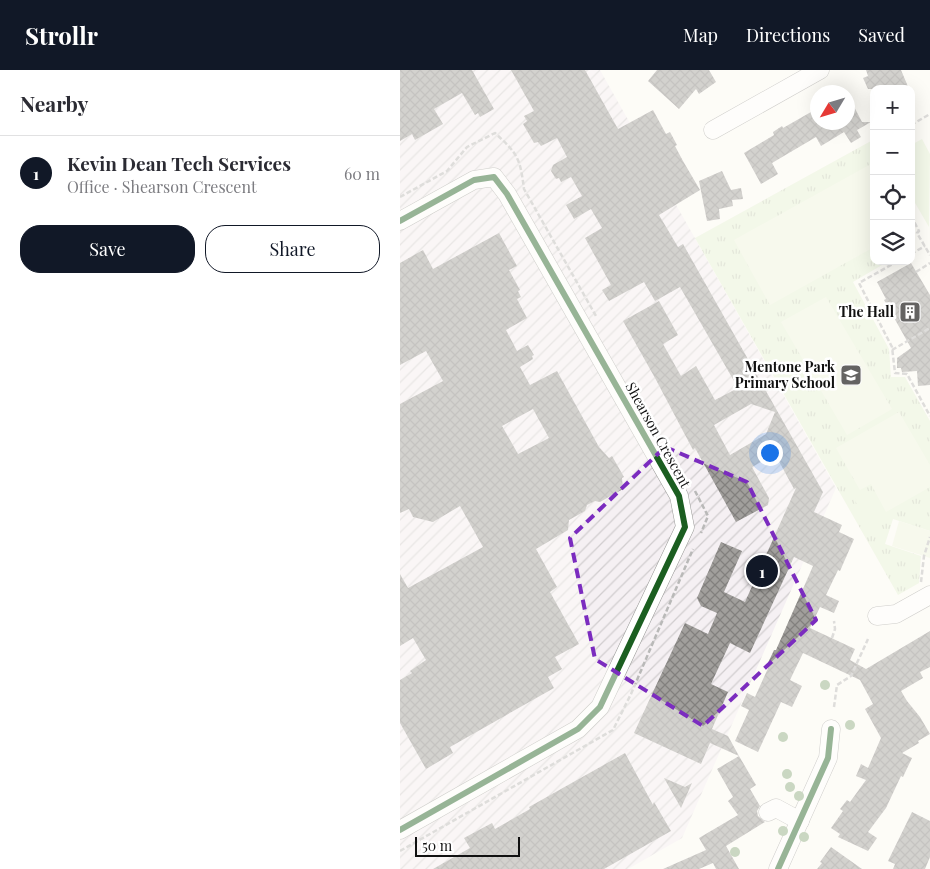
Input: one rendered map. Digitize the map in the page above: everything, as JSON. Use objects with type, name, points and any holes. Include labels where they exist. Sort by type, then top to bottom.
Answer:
[{"type":"street","points":[[713,130],[820,70]]},
{"type":"street","name":"Shearson Crescent","points":[[400,222],[474,180],[494,177],[507,194],[679,496],[686,527],[600,707],[578,729],[400,830]]},
{"type":"street","points":[[877,616],[896,614],[925,589]]},
{"type":"street","points":[[778,869],[828,758],[831,730]]},
{"type":"street","points":[[768,812],[776,808],[800,821]]},
{"type":"path","points":[[915,123],[930,114]]},
{"type":"path","points":[[400,197],[447,171],[467,147],[495,133],[515,151],[521,164],[524,189],[597,318]]},
{"type":"path","points":[[913,220],[919,231],[917,232],[930,255]]},
{"type":"path","points":[[915,252],[925,246]]},
{"type":"path","points":[[916,272],[930,264]]},
{"type":"path","points":[[891,265],[859,284],[892,350],[895,373],[907,374],[930,416]]},
{"type":"path","points":[[892,350],[919,332],[930,328]]},
{"type":"path","points":[[695,491],[708,516],[700,534]]},
{"type":"path","points":[[925,589],[924,556],[930,537]]},
{"type":"path","points":[[400,851],[613,730],[631,694],[696,543]]},
{"type":"path","points":[[832,638],[835,629],[834,621]]},
{"type":"path","points":[[834,707],[838,685],[851,676],[868,639]]},
{"type":"highlighted area","points":[[665,447],[747,482],[816,620],[703,726],[595,659],[570,538]]},
{"type":"shaded area","points":[[400,70],[600,70],[836,488],[682,838],[628,869],[400,869]]},
{"type":"green space","points":[[922,139],[930,154],[929,227],[915,203],[915,143]]},
{"type":"green space","name":"Mentone Park Primary School","points":[[870,142],[870,265],[882,265],[853,282],[889,349],[891,377],[905,377],[930,421],[930,531],[893,519],[885,544],[921,556],[919,583],[898,595],[695,238]]},
{"type":"green space","points":[[870,165],[870,249],[770,305],[734,240]]},
{"type":"green space","points":[[826,297],[892,409],[847,435],[781,322]]},
{"type":"green space","points":[[899,412],[930,465],[930,487],[886,512],[871,484],[860,490],[836,448]]},
{"type":"green space","points":[[871,490],[886,515],[871,528],[854,499]]},
{"type":"green space","points":[[899,521],[930,531],[930,558],[892,546]]},
{"type":"building","points":[[400,70],[472,70],[494,109],[480,117],[478,113],[475,115],[462,93],[434,109],[443,124],[415,140],[412,134],[400,141]]},
{"type":"building","points":[[511,70],[585,70],[618,129],[653,110],[666,134],[670,132],[677,145],[675,146],[700,190],[659,215],[678,247],[683,244],[823,492],[814,512],[842,525],[839,532],[854,539],[840,571],[838,570],[826,595],[839,601],[834,613],[820,607],[810,628],[855,649],[850,660],[866,669],[930,631],[930,667],[920,672],[923,678],[901,691],[930,734],[902,753],[912,758],[886,808],[868,832],[877,838],[868,851],[838,837],[840,834],[831,828],[843,811],[840,809],[847,800],[850,802],[866,780],[856,776],[861,764],[868,768],[881,738],[865,709],[873,704],[860,680],[803,653],[790,680],[802,686],[792,707],[781,702],[758,752],[735,741],[749,710],[741,706],[747,693],[755,697],[769,666],[767,665],[774,650],[776,650],[813,566],[794,557],[750,653],[730,643],[711,684],[728,692],[712,729],[728,736],[739,756],[710,743],[701,764],[634,733],[685,623],[708,634],[717,613],[701,606],[697,598],[721,542],[742,551],[724,592],[745,602],[796,488],[794,489],[775,454],[752,467],[769,498],[768,505],[736,522],[695,448],[693,450],[623,321],[659,301],[678,335],[663,344],[681,376],[696,366],[715,400],[738,388],[680,287],[655,301],[644,282],[609,301],[602,290],[611,285],[585,238],[602,228],[591,209],[574,219],[566,205],[582,196],[571,177],[561,182],[559,178],[556,179],[551,171],[553,165],[567,157],[557,138],[541,146],[538,142],[534,143],[523,124],[527,121],[524,116],[534,111]],"holes":[[[751,404],[775,412],[766,434],[730,455],[714,425]]]},
{"type":"building","points":[[657,70],[709,70],[716,82],[699,94],[696,89],[679,109],[648,81]]},
{"type":"building","points":[[866,70],[901,70],[907,85],[870,85],[870,89],[868,89],[863,78],[868,76]]},
{"type":"building","points":[[855,108],[862,122],[870,122],[857,130],[861,137],[851,143],[844,132],[821,146],[816,137],[772,163],[778,174],[761,184],[744,153],[774,135],[773,132],[782,126],[783,128],[810,113],[810,130],[855,130]]},
{"type":"building","points":[[722,171],[731,190],[741,188],[743,199],[732,200],[733,206],[719,209],[720,219],[707,221],[699,181]]},
{"type":"building","points":[[499,233],[517,266],[509,270],[520,290],[518,291],[521,297],[517,299],[527,318],[506,330],[517,351],[528,345],[534,355],[532,356],[533,359],[520,367],[530,385],[557,371],[599,447],[609,458],[612,456],[624,477],[622,478],[623,489],[600,502],[595,501],[587,505],[585,511],[569,520],[568,530],[536,549],[557,587],[550,592],[579,644],[555,657],[562,669],[548,677],[554,688],[450,747],[453,753],[426,769],[400,723],[400,680],[412,673],[410,671],[426,660],[413,638],[400,646],[400,574],[408,588],[483,547],[460,506],[433,522],[413,517],[409,509],[400,513],[400,404],[443,381],[426,351],[400,365],[400,263],[423,250],[433,269]],"holes":[[[533,409],[549,438],[518,454],[502,426]]]},
{"type":"building","name":"The Hall","points":[[907,265],[912,265],[930,295],[930,385],[918,386],[917,371],[902,372],[901,368],[897,368],[897,358],[911,348],[884,300],[886,299],[877,282]]},
{"type":"building","points":[[625,753],[653,805],[654,802],[671,831],[604,869],[433,869],[470,848],[464,838],[492,823],[495,829],[530,809],[529,807]]},
{"type":"building","points":[[739,756],[756,785],[750,789],[760,806],[757,811],[758,816],[765,822],[726,846],[739,869],[716,869],[713,863],[699,869],[663,869],[706,850],[699,838],[738,815],[728,801],[733,797],[717,769]]},
{"type":"building","points":[[664,778],[685,787],[692,783],[681,808]]},
{"type":"building","points":[[912,812],[930,821],[930,857],[925,869],[893,869],[895,864],[888,861]]},
{"type":"building","points":[[831,847],[862,869],[817,869]]},
{"type":"cycle path","points":[[400,221],[474,180],[494,177],[507,194],[679,496],[685,527],[600,707],[578,729],[400,830]]},
{"type":"cycle path","points":[[778,869],[828,758],[831,729]]},
{"type":"place","name":"The Hall","points":[[910,312]]},
{"type":"place","name":"Mentone Park Primary School","points":[[851,375]]},
{"type":"place","name":"Kevin Dean Tech Services","points":[[762,571]]}]
